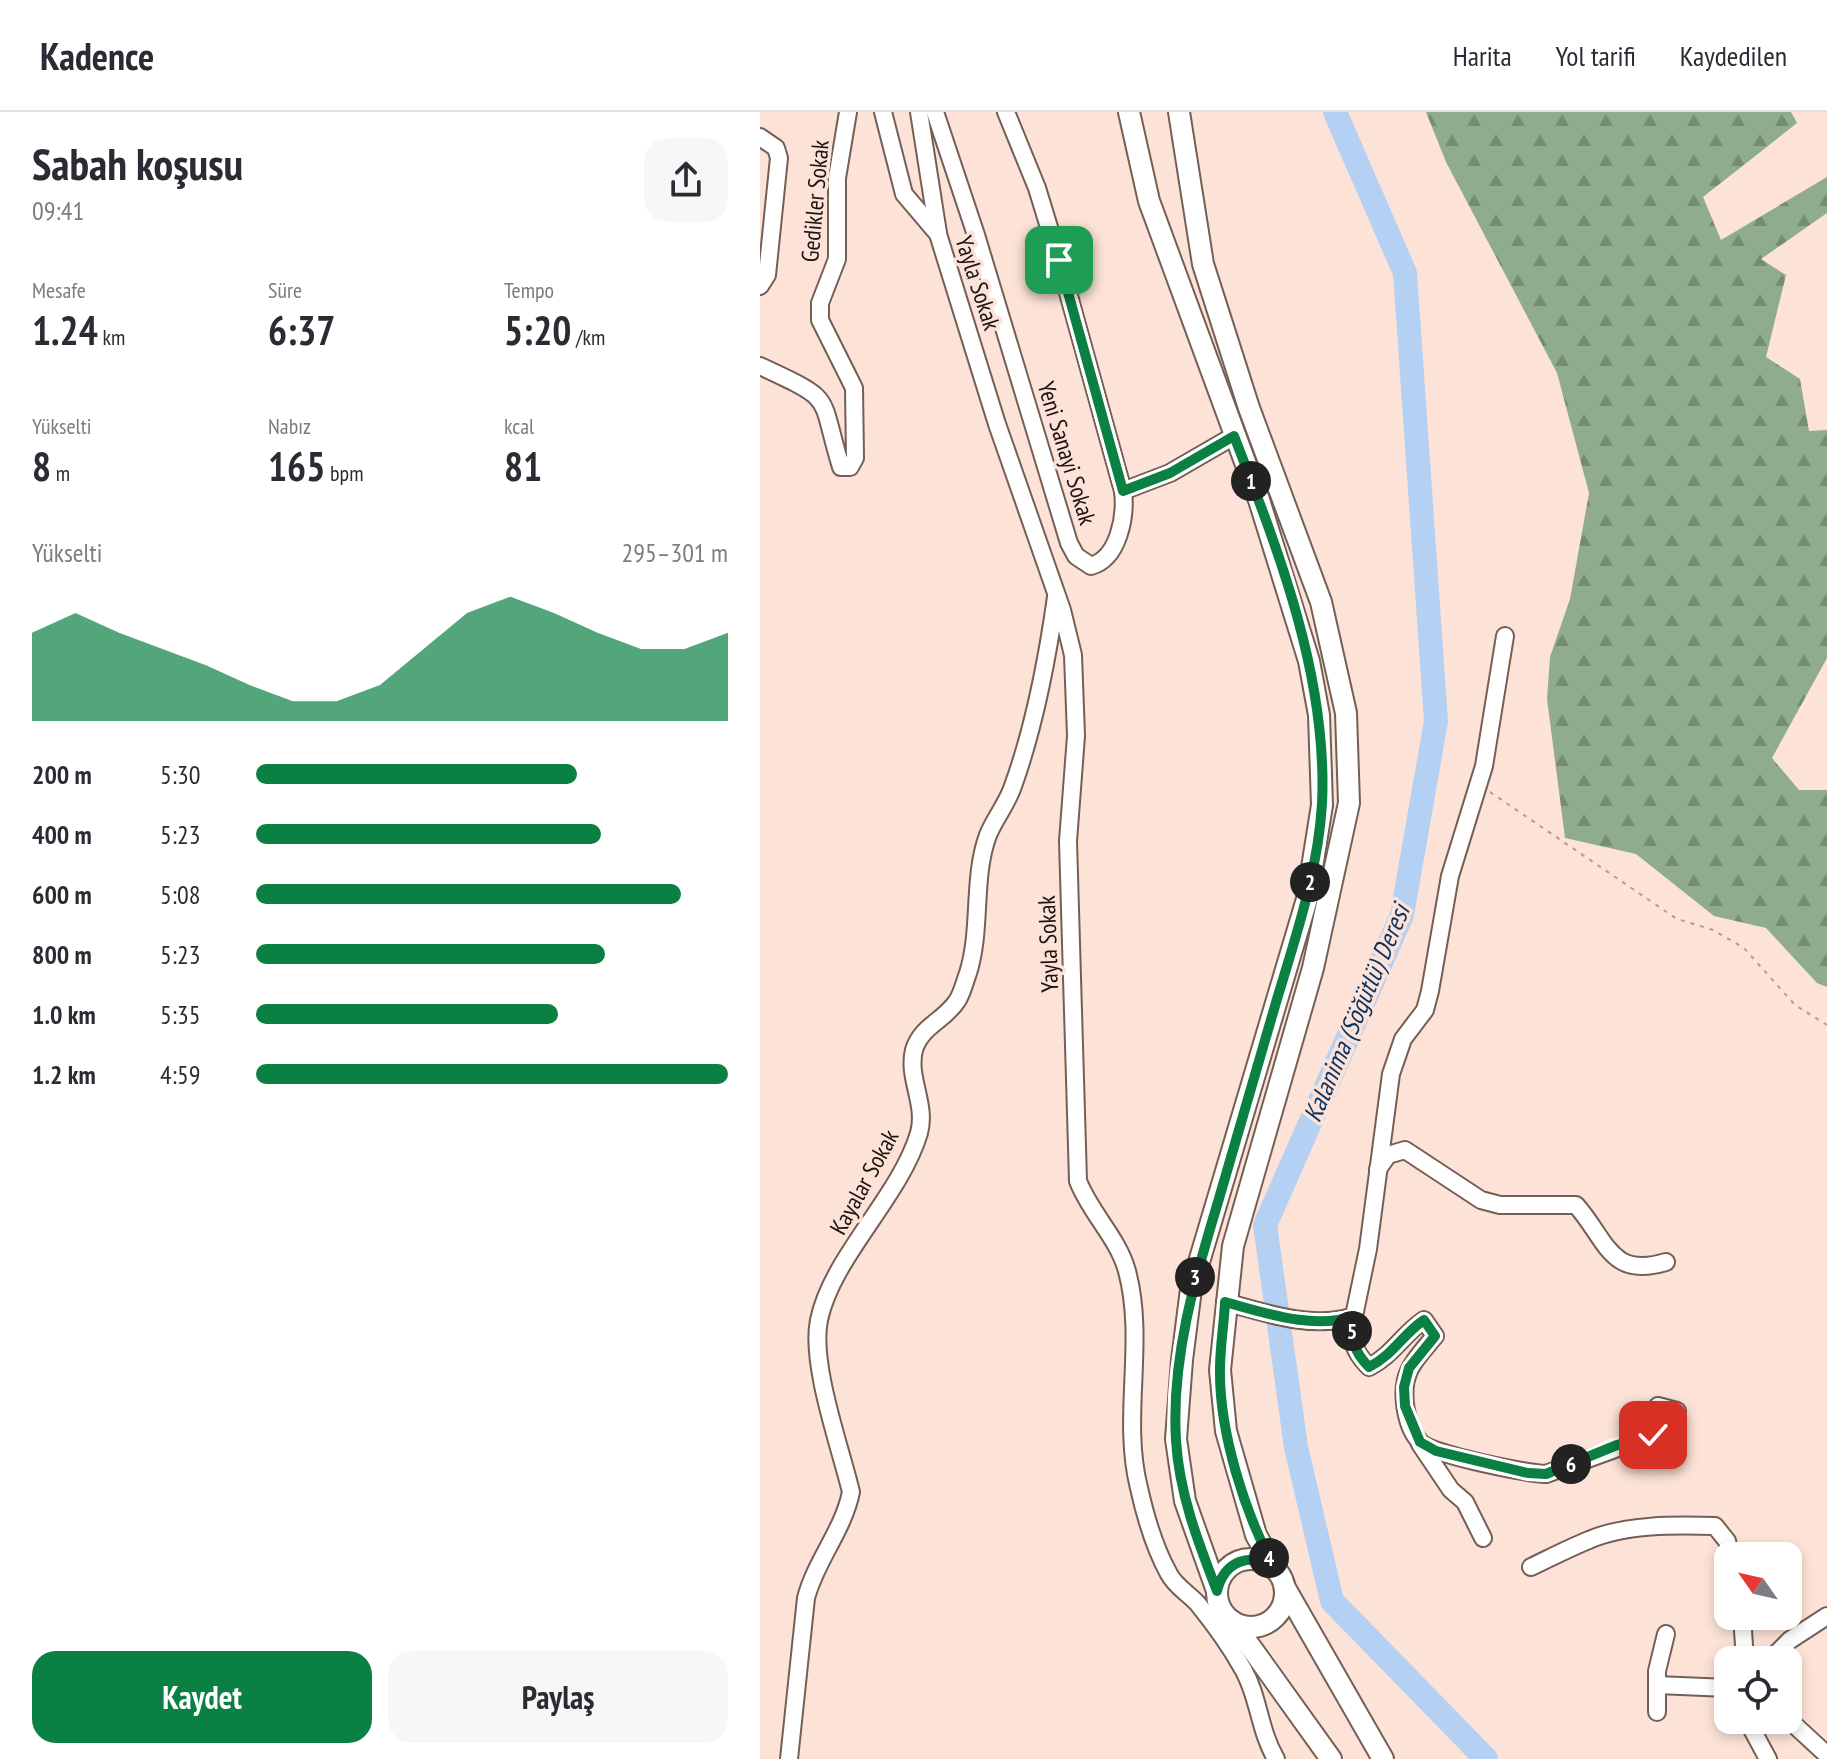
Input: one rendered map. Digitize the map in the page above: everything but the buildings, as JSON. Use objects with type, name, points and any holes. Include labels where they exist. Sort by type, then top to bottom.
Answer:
[{"type":"main road","points":[[1129,112],[1149,201],[1259,500],[1309,661],[1319,715],[1322,805],[1307,899],[1191,1289],[1176,1439],[1185,1501],[1223,1613],[1232,1621],[1331,1759]]},
{"type":"main road","points":[[1179,112],[1203,264],[1249,408],[1321,602],[1346,713],[1349,803],[1313,968],[1233,1246],[1220,1370],[1226,1431],[1256,1535],[1383,1759]]},
{"type":"main road","points":[[1217,1591],[1226,1570],[1235,1563],[1256,1559],[1275,1569]]},
{"type":"main road","points":[[1232,1621],[1242,1626],[1265,1624],[1281,1609],[1285,1588]]},
{"type":"street","name":"Gedikler Sokak","points":[[760,366],[817,393],[828,409],[841,467],[850,467],[855,458],[854,388],[822,330],[820,311],[837,259],[837,178],[848,112]]},
{"type":"street","name":"Yayla Sokak","points":[[883,112],[904,194],[938,234],[997,424],[1056,591],[1073,655],[1075,690],[1068,841],[1078,1181],[1091,1208],[1119,1250],[1128,1273],[1133,1311],[1131,1449],[1139,1491],[1169,1575],[1213,1624],[1245,1673],[1253,1690],[1259,1722],[1276,1759]]},
{"type":"street","points":[[919,112],[938,234]]},
{"type":"street","name":"Yeni Sanayi Sokak","points":[[935,112],[976,235],[1069,543],[1083,562],[1098,564],[1112,547],[1124,515],[1123,491],[1037,188],[1006,112]]},
{"type":"street","points":[[760,137],[776,148],[779,158],[767,275],[760,286]]},
{"type":"street","points":[[1123,491],[1170,473],[1234,436]]},
{"type":"street","name":"Kayalar Sokak","points":[[789,1759],[806,1598],[811,1578],[847,1513],[851,1492],[816,1350],[819,1321],[827,1296],[898,1177],[918,1135],[922,1117],[920,1094],[911,1066],[915,1046],[923,1031],[957,1001],[968,971],[988,834],[1013,787],[1045,671],[1056,591]]},
{"type":"street","points":[[1483,1538],[1465,1502],[1451,1490],[1420,1442],[1405,1406],[1404,1387],[1409,1368],[1435,1336],[1424,1320],[1408,1330],[1385,1359],[1369,1367],[1357,1354],[1351,1336],[1368,1249],[1391,1074],[1403,1039],[1428,1000],[1450,876],[1480,784],[1505,636]]},
{"type":"street","points":[[1378,1171],[1388,1155],[1405,1150],[1481,1200],[1500,1205],[1576,1205],[1612,1257],[1628,1266],[1647,1268],[1666,1262]]},
{"type":"street","points":[[1225,1302],[1292,1318],[1335,1323],[1354,1316]]},
{"type":"street","points":[[1420,1442],[1436,1451],[1519,1471],[1546,1474],[1670,1429],[1677,1411],[1658,1406]]},
{"type":"street","points":[[1531,1567],[1570,1552],[1588,1540],[1635,1529],[1715,1526],[1727,1542]]},
{"type":"street","points":[[1784,1646],[1827,1616]]},
{"type":"street","points":[[1657,1712],[1657,1685],[1666,1634]]},
{"type":"street","points":[[1657,1685],[1714,1687]]},
{"type":"street","points":[[1802,1732],[1827,1755]]},
{"type":"street","points":[[1755,1734],[1768,1759]]},
{"type":"path","points":[[1480,784],[1677,919],[1713,930],[1744,948],[1795,1005],[1827,1025]]},
{"type":"green space","points":[[1426,112],[1791,112],[1797,123],[1703,197],[1721,240],[1827,177],[1827,213],[1761,259],[1786,275],[1766,357],[1800,379],[1809,431],[1827,430],[1827,658],[1772,758],[1799,790],[1827,790],[1827,987],[1817,983],[1766,928],[1714,916],[1636,854],[1565,838],[1547,699],[1550,657],[1570,599],[1589,493],[1557,373],[1446,162]]},
{"type":"waterway","name":"Kalanima (Söğütlü) Deresi","points":[[1335,112],[1405,273],[1436,721],[1402,915],[1265,1225],[1296,1447],[1332,1601],[1486,1759]]},
{"type":"route","points":[[1059,260],[1123,491],[1143,486],[1170,473],[1234,436],[1259,500],[1309,661],[1319,715],[1322,805],[1307,899],[1191,1289],[1177,1398],[1176,1439],[1185,1501],[1217,1591],[1219,1580],[1226,1570],[1245,1559],[1266,1562],[1275,1569],[1256,1535],[1226,1431],[1220,1370],[1225,1302],[1292,1318],[1335,1323],[1354,1316],[1351,1336],[1357,1354],[1369,1367],[1385,1359],[1408,1330],[1424,1320],[1435,1336],[1409,1368],[1404,1387],[1405,1406],[1420,1442],[1436,1451],[1528,1473],[1546,1474],[1617,1445],[1653,1435]]}]
